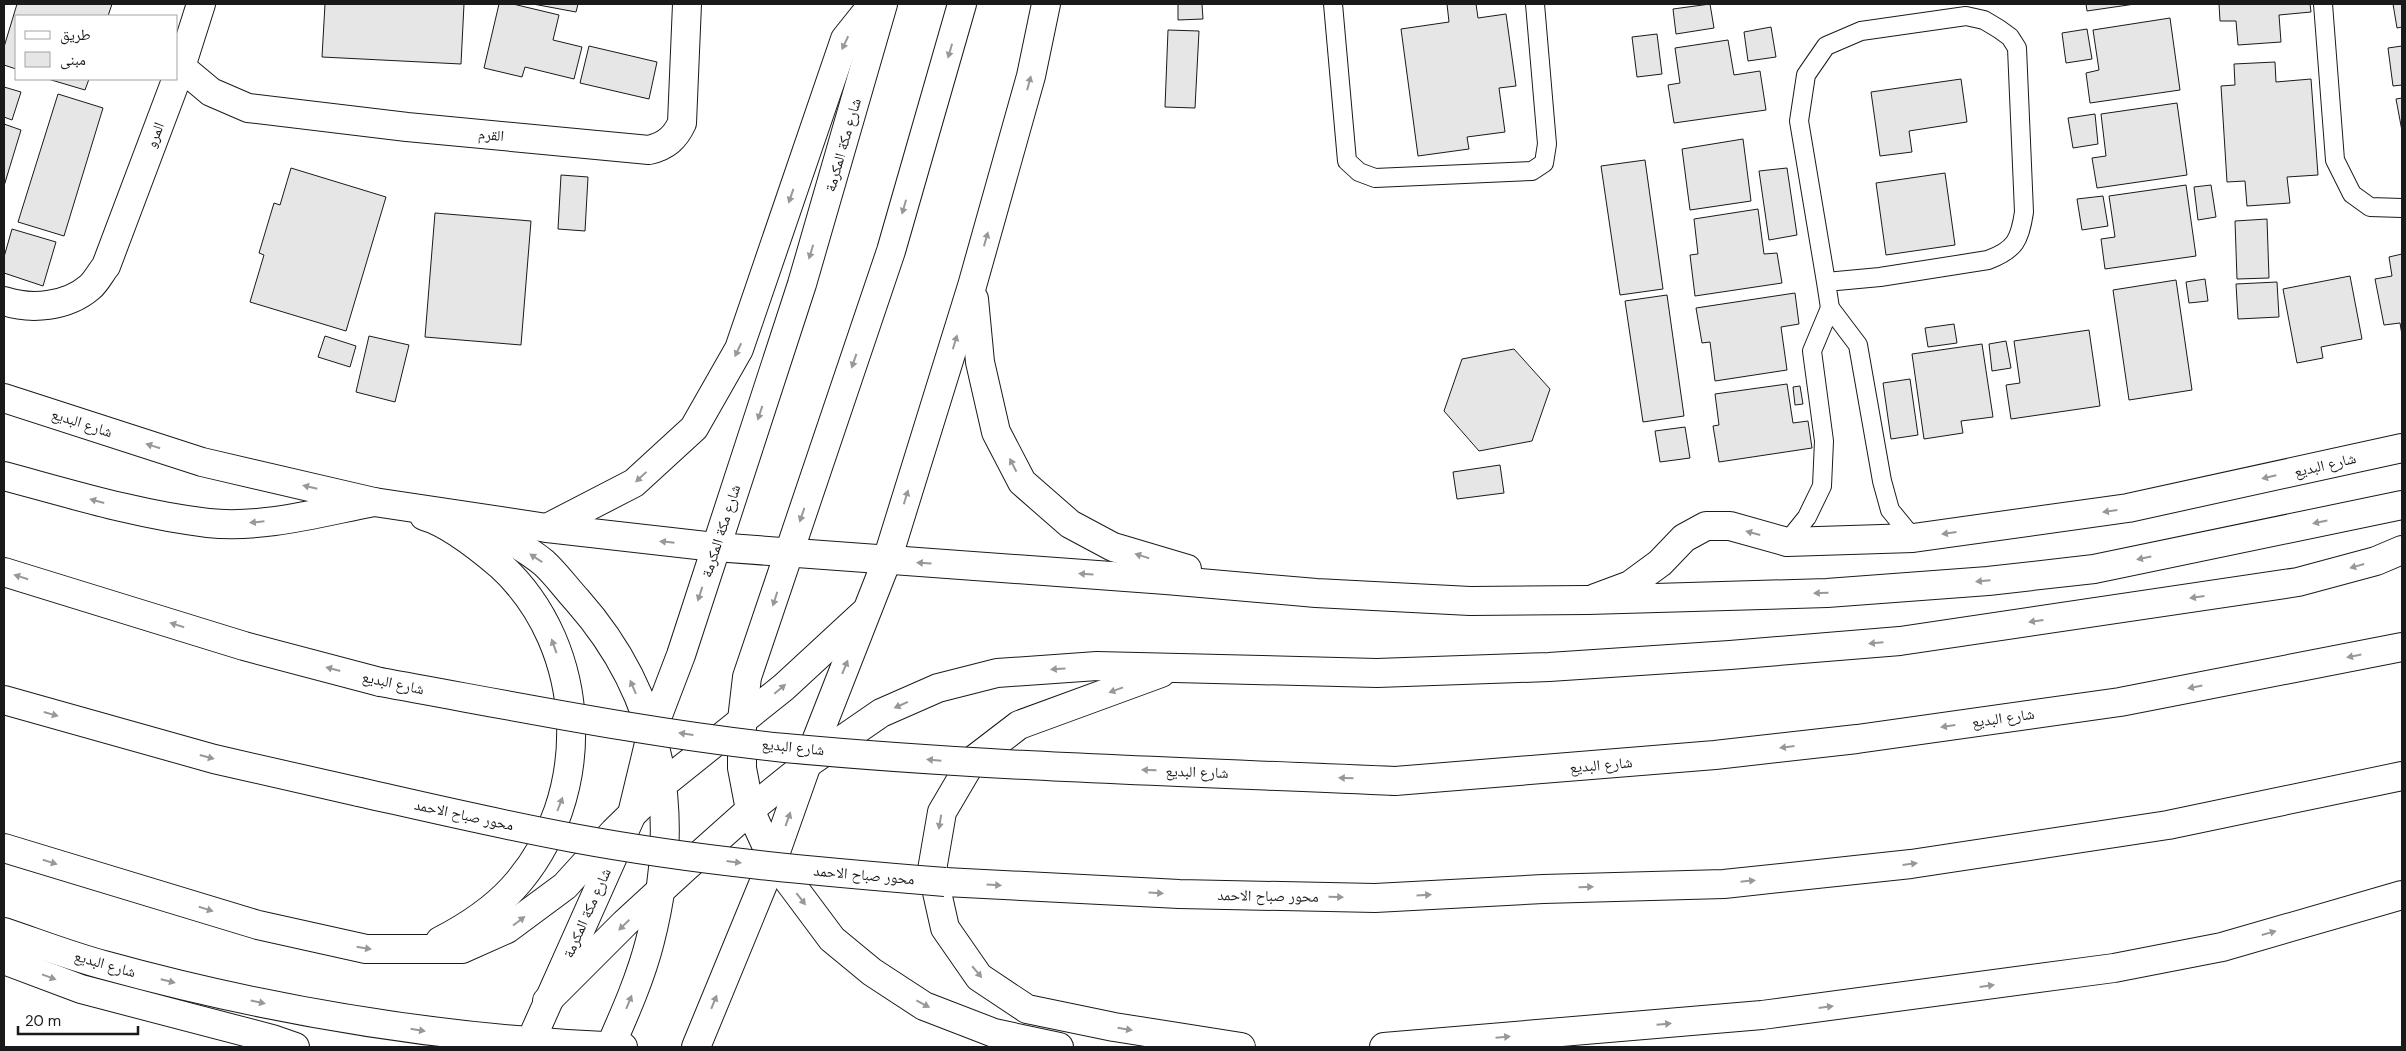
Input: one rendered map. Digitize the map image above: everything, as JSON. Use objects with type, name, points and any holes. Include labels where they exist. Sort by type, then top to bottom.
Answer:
[{"type":"main road","name":"المرو","points":[[178,75],[201,4]]},
{"type":"main road","name":"القرم","points":[[181,67],[211,92],[248,108],[398,126],[649,150],[662,148],[676,136],[682,122],[687,4]]},
{"type":"main road","points":[[547,528],[634,483],[694,428],[739,349],[845,39],[873,4]]},
{"type":"main road","name":"شارع مكة المكرمة","points":[[530,1044],[547,1001],[632,814],[652,732],[681,655],[810,256],[883,4]]},
{"type":"main road","points":[[962,4],[891,251],[747,678],[742,720],[742,768],[750,810],[773,860],[792,889],[832,939],[872,972],[916,1001],[994,1033],[1059,1047]]},
{"type":"main road","points":[[696,1047],[773,860],[807,764],[886,560],[972,286],[1031,76],[1046,4]]},
{"type":"main road","name":"المرو","points":[[4,301],[16,305],[58,304],[90,288],[106,266],[176,80]]},
{"type":"main road","points":[[972,286],[980,362],[996,432],[1022,482],[1070,524],[1112,547],[1173,566],[1274,589]]},
{"type":"main road","name":"شارع البديع","points":[[4,398],[202,462],[374,502],[547,528],[715,547],[790,553],[1274,589],[1470,601],[1588,600],[1827,593],[1988,581],[2094,569],[2402,505]]},
{"type":"main road","name":"شارع البديع","points":[[1588,600],[1630,585],[1660,562],[1684,538],[1706,526],[1730,526],[1787,542],[1914,538],[2128,508],[2402,448]]},
{"type":"main road","points":[[4,476],[112,505],[209,523],[252,522],[374,502],[428,517],[476,544],[517,581],[547,627],[567,680],[572,735],[565,790],[545,842],[513,888],[472,924],[423,950]]},
{"type":"main road","points":[[471,516],[544,563],[591,616],[619,655],[652,732],[663,784],[665,824],[660,892],[647,950],[631,999],[610,1047]]},
{"type":"main road","points":[[547,1001],[625,923],[750,810],[807,764],[881,713],[938,688],[997,672],[1097,666],[1377,673],[1568,666],[1900,641],[2298,582],[2376,561],[2402,550]]},
{"type":"main road","name":"شارع البديع","points":[[4,572],[244,646],[380,682],[601,722],[782,747],[943,761],[1395,780],[1715,755],[1857,739],[2120,702],[2402,646]]},
{"type":"main road","points":[[4,848],[258,925],[366,949],[462,949],[507,929],[565,886],[632,814],[663,784],[784,687],[868,609]]},
{"type":"main road","points":[[1179,667],[1019,725],[972,761],[942,812],[932,870],[946,928],[979,977],[1028,1010],[1114,1027],[1241,1047]]},
{"type":"main road","name":"محور صباح الاحمد","points":[[4,700],[214,759],[573,838],[671,854],[799,870],[945,882],[1179,894],[1375,898],[1543,888],[1724,884],[1910,864],[2168,825],[2402,776]]},
{"type":"main road","points":[[1384,1047],[1762,1016],[2114,968],[2222,947],[2402,895]]},
{"type":"main road","points":[[2363,906],[2402,908]]},
{"type":"main road","name":"شارع البديع","points":[[4,932],[103,965],[324,1016],[438,1034],[530,1044],[623,1047]]},
{"type":"main road","points":[[4,960],[81,989],[272,1039],[295,1047]]},
{"type":"lane","points":[[1333,4],[1346,161],[1359,172],[1375,178],[1532,171],[1544,163],[1547,144],[1535,4]]},
{"type":"lane","points":[[2323,4],[2335,160],[2352,194],[2370,207],[2402,208]]},
{"type":"lane","points":[[1826,282],[1880,277],[1988,260],[2003,254],[2015,244],[2022,227],[2024,212],[2017,48],[2010,37],[1999,29],[1984,20],[1966,16],[1861,30],[1826,46],[1806,75],[1799,121],[1830,308],[1858,345],[1882,481],[1890,510],[1914,538]]},
{"type":"lane","points":[[1787,542],[1807,518],[1822,486],[1824,442],[1812,351],[1830,308]]},
{"type":"building","points":[[17,4],[112,4],[108,15],[15,15],[15,69],[4,65],[4,47]]},
{"type":"building","points":[[325,4],[464,4],[461,64],[322,57]]},
{"type":"building","points":[[499,4],[513,4],[559,15],[553,40],[582,47],[574,79],[525,67],[522,77],[484,68]]},
{"type":"building","points":[[533,4],[578,4],[576,12]]},
{"type":"building","points":[[1178,4],[1202,4],[1203,19],[1178,20]]},
{"type":"building","points":[[1447,4],[1476,4],[1478,18],[1506,14],[1516,86],[1499,88],[1505,132],[1467,137],[1469,149],[1418,156],[1401,29],[1449,22]]},
{"type":"building","points":[[1710,4],[1714,28],[1676,34],[1673,9]]},
{"type":"building","points":[[2086,4],[2135,4],[2087,11]]},
{"type":"building","points":[[2219,4],[2310,4],[2311,12],[2279,15],[2281,42],[2238,45],[2236,21],[2220,21]]},
{"type":"building","points":[[2393,4],[2402,4],[2402,27],[2397,28]]},
{"type":"building","points":[[2170,18],[2180,90],[2090,103],[2086,73],[2099,70],[2093,30]]},
{"type":"building","points":[[1771,27],[1776,57],[1748,61],[1744,32]]},
{"type":"building","points":[[2087,29],[2092,59],[2066,63],[2062,33]]},
{"type":"building","points":[[1168,30],[1199,31],[1195,108],[1165,107]]},
{"type":"building","points":[[1657,34],[1662,74],[1637,77],[1632,37]]},
{"type":"building","points":[[1728,40],[1734,75],[1760,71],[1766,110],[1674,123],[1668,85],[1680,83],[1675,48]]},
{"type":"building","points":[[589,46],[657,62],[649,99],[580,83]]},
{"type":"building","points":[[2402,46],[2402,85],[2393,86],[2388,48]]},
{"type":"building","points":[[2275,62],[2276,82],[2311,79],[2318,175],[2287,177],[2290,203],[2247,206],[2245,181],[2227,182],[2221,86],[2235,85],[2234,64]]},
{"type":"building","points":[[1961,79],[1967,122],[1909,131],[1912,152],[1880,156],[1871,92]]},
{"type":"building","points":[[51,80],[89,80],[85,90]]},
{"type":"building","points":[[4,87],[21,92],[12,120],[4,117]]},
{"type":"building","points":[[58,94],[103,108],[64,236],[18,222]]},
{"type":"building","points":[[2402,98],[2402,131],[2396,99]]},
{"type":"building","points":[[2177,103],[2187,175],[2097,188],[2092,158],[2106,156],[2101,114]]},
{"type":"building","points":[[2095,114],[2098,144],[2073,148],[2068,118]]},
{"type":"building","points":[[4,124],[21,130],[4,186]]},
{"type":"building","points":[[1743,139],[1751,201],[1690,210],[1682,149]]},
{"type":"building","points":[[1645,160],[1663,289],[1620,295],[1601,166]]},
{"type":"building","points":[[291,168],[386,197],[346,331],[250,302],[264,255],[259,253],[274,203],[280,205]]},
{"type":"building","points":[[1787,168],[1797,235],[1769,240],[1759,171]]},
{"type":"building","points":[[1945,173],[1955,245],[1886,255],[1876,183]]},
{"type":"building","points":[[561,175],[588,177],[585,231],[558,229]]},
{"type":"building","points":[[2186,185],[2196,256],[2105,269],[2101,239],[2115,237],[2109,196]]},
{"type":"building","points":[[2211,185],[2216,217],[2198,220],[2194,187]]},
{"type":"building","points":[[2103,196],[2108,226],[2082,230],[2077,199]]},
{"type":"building","points":[[1758,209],[1764,254],[1777,253],[1782,283],[1695,296],[1690,255],[1698,254],[1694,219]]},
{"type":"building","points":[[435,213],[531,221],[521,345],[425,337]]},
{"type":"building","points":[[2267,219],[2269,278],[2237,279],[2235,221]]},
{"type":"building","points":[[12,229],[56,242],[43,286],[4,273],[4,257]]},
{"type":"building","points":[[2402,254],[2402,335],[2400,323],[2384,325],[2375,279],[2392,276],[2389,257]]},
{"type":"building","points":[[2350,276],[2362,339],[2321,347],[2323,358],[2297,363],[2283,289]]},
{"type":"building","points":[[2205,279],[2208,301],[2189,303],[2186,282]]},
{"type":"building","points":[[2176,280],[2192,390],[2129,400],[2113,290]]},
{"type":"building","points":[[2277,282],[2279,317],[2238,319],[2236,284]]},
{"type":"building","points":[[1795,293],[1799,324],[1781,327],[1787,370],[1715,381],[1710,342],[1702,343],[1696,308]]},
{"type":"building","points":[[1667,295],[1684,416],[1643,422],[1625,301]]},
{"type":"building","points":[[1954,324],[1957,343],[1928,347],[1925,328]]},
{"type":"building","points":[[2089,330],[2100,406],[2011,419],[2006,385],[2020,383],[2014,341]]},
{"type":"building","points":[[325,336],[356,346],[350,367],[318,357]]},
{"type":"building","points":[[369,336],[409,345],[395,402],[356,392]]},
{"type":"building","points":[[2006,341],[2011,368],[1992,371],[1989,344]]},
{"type":"building","points":[[1982,344],[1993,417],[1961,421],[1963,433],[1924,439],[1912,354]]},
{"type":"building","points":[[1514,349],[1550,389],[1532,441],[1479,451],[1444,411],[1462,359]]},
{"type":"building","points":[[1910,379],[1918,435],[1891,439],[1883,383]]},
{"type":"building","points":[[1787,384],[1793,423],[1808,421],[1812,448],[1719,462],[1713,426],[1719,425],[1715,394]]},
{"type":"building","points":[[1800,386],[1803,404],[1795,405],[1793,387]]},
{"type":"building","points":[[1685,427],[1690,458],[1660,462],[1655,431]]},
{"type":"building","points":[[1500,465],[1504,493],[1457,499],[1453,472]]}]
